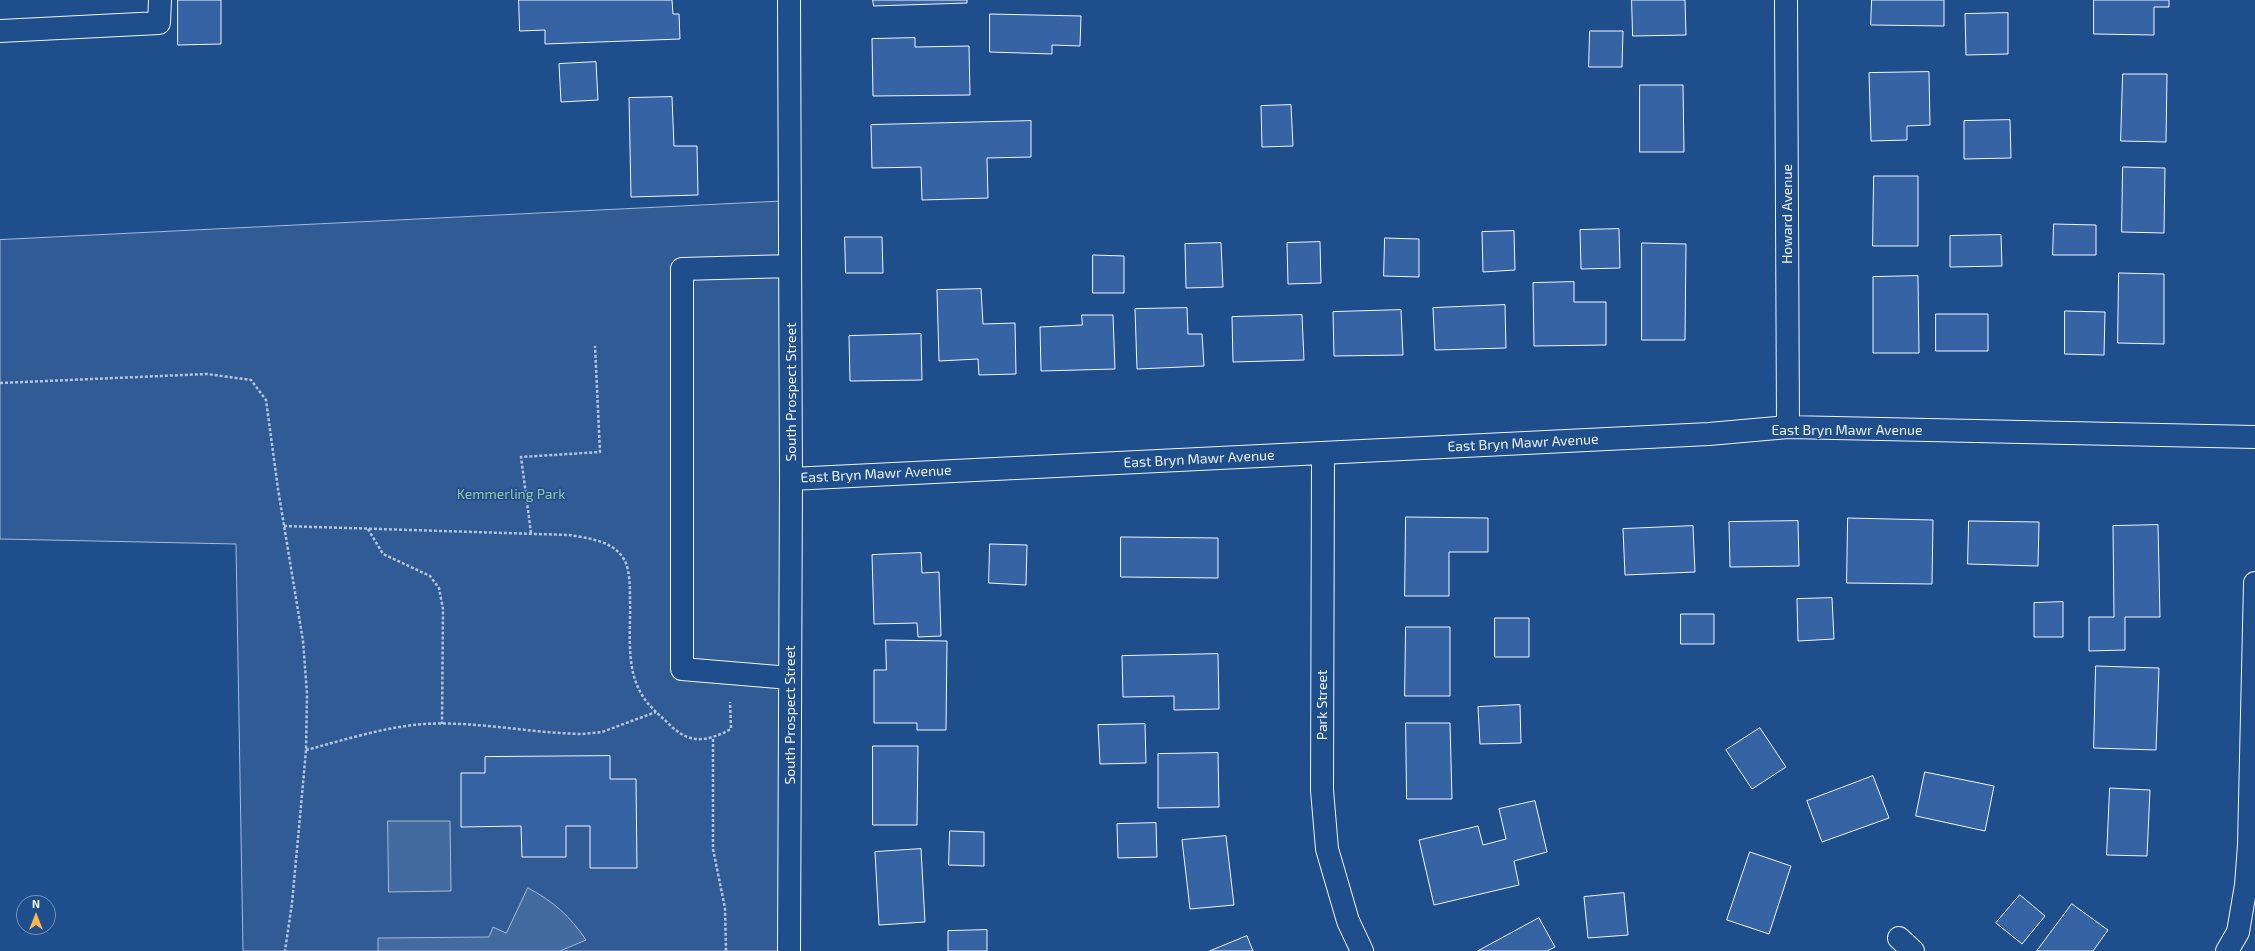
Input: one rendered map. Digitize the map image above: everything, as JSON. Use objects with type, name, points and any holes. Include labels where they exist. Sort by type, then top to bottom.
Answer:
[{"type":"street","points":[[0,32],[159,23],[160,0]]},
{"type":"street","name":"South Prospect Street","points":[[789,0],[791,478],[789,951]]},
{"type":"street","name":"Howard Avenue","points":[[1786,0],[1788,428]]},
{"type":"street","points":[[790,266],[682,269],[682,669],[790,678]]},
{"type":"street","name":"East Bryn Mawr Avenue","points":[[791,478],[1709,434],[1788,428],[2255,437]]},
{"type":"street","name":"Park Street","points":[[1323,453],[1322,790],[1327,848],[1348,921],[1362,951]]},
{"type":"street","points":[[2227,951],[2238,932],[2246,885],[2249,845],[2255,583]]},
{"type":"path","points":[[531,533],[521,457],[600,452],[596,346]]},
{"type":"path","points":[[0,383],[207,374],[251,380],[266,400],[284,526],[303,640],[306,694],[306,750],[292,904],[284,951]]},
{"type":"path","points":[[284,526],[569,534],[592,538],[612,547],[624,561],[630,583],[630,654],[632,672],[642,695],[656,712],[686,738],[713,739],[713,848],[725,908],[726,951]]},
{"type":"path","points":[[368,528],[383,554],[430,576],[439,588],[443,609],[442,724]]},
{"type":"path","points":[[306,750],[392,729],[424,724],[582,734],[602,732],[656,712]]},
{"type":"shaded area","name":"Kemmerling Park","points":[[790,201],[788,951],[243,951],[236,544],[0,539],[0,240]]},
{"type":"shaded area","points":[[388,821],[450,821],[451,891],[389,892]]},
{"type":"shaded area","points":[[528,888],[545,898],[567,916],[586,940],[560,951],[378,951],[378,938],[489,937],[493,927],[506,933]]},
{"type":"building","points":[[178,0],[221,0],[221,44],[178,45]]},
{"type":"building","points":[[519,0],[672,0],[673,14],[679,14],[680,39],[545,44],[545,30],[520,31]]},
{"type":"building","points":[[873,0],[967,0],[967,3],[874,6]]},
{"type":"building","points":[[1632,0],[1685,0],[1686,35],[1633,36]]},
{"type":"building","points":[[1872,0],[1944,0],[1944,26],[1871,25]]},
{"type":"building","points":[[2094,0],[2169,0],[2169,7],[2154,7],[2154,35],[2094,34]]},
{"type":"building","points":[[2008,13],[2008,54],[1966,55],[1965,14]]},
{"type":"building","points":[[990,14],[1081,16],[1080,46],[1052,45],[1052,54],[990,52]]},
{"type":"building","points":[[1590,31],[1623,31],[1622,67],[1589,67]]},
{"type":"building","points":[[915,38],[915,47],[969,46],[970,95],[873,96],[872,39]]},
{"type":"building","points":[[596,62],[598,100],[561,102],[559,64]]},
{"type":"building","points":[[1929,72],[1930,125],[1907,126],[1907,140],[1871,141],[1869,73]]},
{"type":"building","points":[[2123,74],[2167,74],[2166,142],[2121,141]]},
{"type":"building","points":[[1640,85],[1683,85],[1684,152],[1640,152]]},
{"type":"building","points":[[672,97],[674,146],[697,146],[698,195],[631,197],[629,98]]},
{"type":"building","points":[[1291,105],[1293,146],[1262,147],[1261,106]]},
{"type":"building","points":[[2010,120],[2011,158],[1964,159],[1964,121]]},
{"type":"building","points":[[1031,121],[1031,157],[987,158],[988,198],[922,200],[921,167],[872,168],[871,125]]},
{"type":"building","points":[[2123,167],[2165,168],[2164,233],[2122,232]]},
{"type":"building","points":[[1874,176],[1918,176],[1918,246],[1873,246]]},
{"type":"building","points":[[2054,224],[2096,225],[2096,255],[2053,255]]},
{"type":"building","points":[[1619,229],[1620,268],[1581,269],[1580,230]]},
{"type":"building","points":[[1514,231],[1515,270],[1483,272],[1482,232]]},
{"type":"building","points":[[2001,235],[2002,266],[1950,267],[1950,236]]},
{"type":"building","points":[[845,237],[882,237],[883,273],[846,273]]},
{"type":"building","points":[[1385,238],[1419,239],[1419,277],[1384,276]]},
{"type":"building","points":[[1320,242],[1321,283],[1288,284],[1287,243]]},
{"type":"building","points":[[1221,243],[1223,287],[1186,288],[1185,244]]},
{"type":"building","points":[[1642,243],[1686,244],[1685,340],[1642,340]]},
{"type":"building","points":[[1093,255],[1124,256],[1124,293],[1093,293]]},
{"type":"building","points":[[2119,273],[2164,274],[2164,344],[2118,343]]},
{"type":"building","points":[[1918,276],[1919,353],[1873,353],[1873,277]]},
{"type":"building","points":[[1574,282],[1574,302],[1606,302],[1606,345],[1534,346],[1533,283]]},
{"type":"building","points":[[981,289],[983,324],[1015,323],[1016,374],[979,375],[978,359],[939,361],[937,290]]},
{"type":"building","points":[[1505,305],[1506,348],[1435,350],[1433,308]]},
{"type":"building","points":[[1187,308],[1188,334],[1202,334],[1204,366],[1137,369],[1135,309]]},
{"type":"building","points":[[1401,310],[1403,355],[1334,356],[1333,312]]},
{"type":"building","points":[[2065,311],[2105,312],[2104,355],[2065,354]]},
{"type":"building","points":[[1936,314],[1988,314],[1988,351],[1936,351]]},
{"type":"building","points":[[1082,315],[1113,315],[1115,369],[1041,371],[1040,327],[1082,325]]},
{"type":"building","points":[[1302,315],[1304,360],[1233,362],[1232,317]]},
{"type":"building","points":[[921,334],[922,380],[850,381],[849,336]]},
{"type":"building","points":[[1406,517],[1488,518],[1488,552],[1449,552],[1449,596],[1405,596]]},
{"type":"building","points":[[1848,518],[1933,520],[1932,584],[1847,583]]},
{"type":"building","points":[[1798,521],[1799,566],[1730,567],[1729,522]]},
{"type":"building","points":[[1969,521],[2039,522],[2038,566],[1968,564]]},
{"type":"building","points":[[2158,525],[2160,617],[2125,617],[2125,650],[2089,651],[2089,617],[2114,617],[2113,526]]},
{"type":"building","points":[[1693,526],[1695,572],[1625,575],[1623,529]]},
{"type":"building","points":[[1121,537],[1218,538],[1218,578],[1121,577]]},
{"type":"building","points":[[990,544],[1027,545],[1026,585],[989,583]]},
{"type":"building","points":[[921,553],[922,573],[939,572],[941,636],[918,637],[917,623],[874,624],[872,555]]},
{"type":"building","points":[[1832,598],[1834,639],[1798,641],[1797,599]]},
{"type":"building","points":[[2063,602],[2063,637],[2034,637],[2034,603]]},
{"type":"building","points":[[1681,614],[1714,614],[1714,644],[1681,644]]},
{"type":"building","points":[[1495,618],[1529,618],[1529,657],[1495,657]]},
{"type":"building","points":[[1406,627],[1450,627],[1450,696],[1405,696]]},
{"type":"building","points":[[886,640],[947,641],[946,730],[917,730],[917,723],[874,723],[874,670],[886,670]]},
{"type":"building","points":[[1218,654],[1219,709],[1174,710],[1174,696],[1123,697],[1122,656]]},
{"type":"building","points":[[2096,666],[2159,668],[2156,750],[2094,748]]},
{"type":"building","points":[[1520,705],[1521,743],[1480,744],[1478,707]]},
{"type":"building","points":[[1406,723],[1450,723],[1452,799],[1407,799]]},
{"type":"building","points":[[1145,724],[1146,763],[1100,764],[1098,725]]},
{"type":"building","points":[[1760,728],[1786,767],[1752,789],[1726,750]]},
{"type":"building","points":[[873,746],[918,746],[917,825],[873,825]]},
{"type":"building","points":[[1218,753],[1219,807],[1158,808],[1158,754]]},
{"type":"building","points":[[610,756],[610,779],[636,779],[637,868],[590,868],[590,826],[566,826],[566,857],[522,857],[521,826],[461,827],[461,773],[485,773],[485,757]]},
{"type":"building","points":[[1925,772],[1994,786],[1985,831],[1916,816]]},
{"type":"building","points":[[1873,776],[1889,818],[1822,842],[1807,801]]},
{"type":"building","points":[[2110,788],[2150,790],[2147,856],[2107,855]]},
{"type":"building","points":[[1535,801],[1547,852],[1514,861],[1519,885],[1434,905],[1419,840],[1478,826],[1483,845],[1506,839],[1499,809]]},
{"type":"building","points":[[1156,823],[1157,857],[1118,858],[1117,824]]},
{"type":"building","points":[[950,831],[984,832],[984,866],[949,865]]},
{"type":"building","points":[[1226,836],[1234,905],[1190,909],[1182,840]]},
{"type":"building","points":[[921,849],[925,922],[879,925],[875,852]]},
{"type":"building","points":[[1750,852],[1791,866],[1769,934],[1727,920]]},
{"type":"building","points":[[1624,893],[1628,935],[1588,938],[1584,897]]},
{"type":"building","points":[[2020,895],[2045,916],[2022,944],[1996,923]]},
{"type":"building","points":[[2072,904],[2108,930],[2093,951],[2037,951]]},
{"type":"building","points":[[1539,918],[1555,947],[1547,951],[1478,951]]},
{"type":"building","points":[[987,930],[987,951],[948,951],[948,931]]},
{"type":"building","points":[[1247,936],[1253,951],[1210,951]]}]
